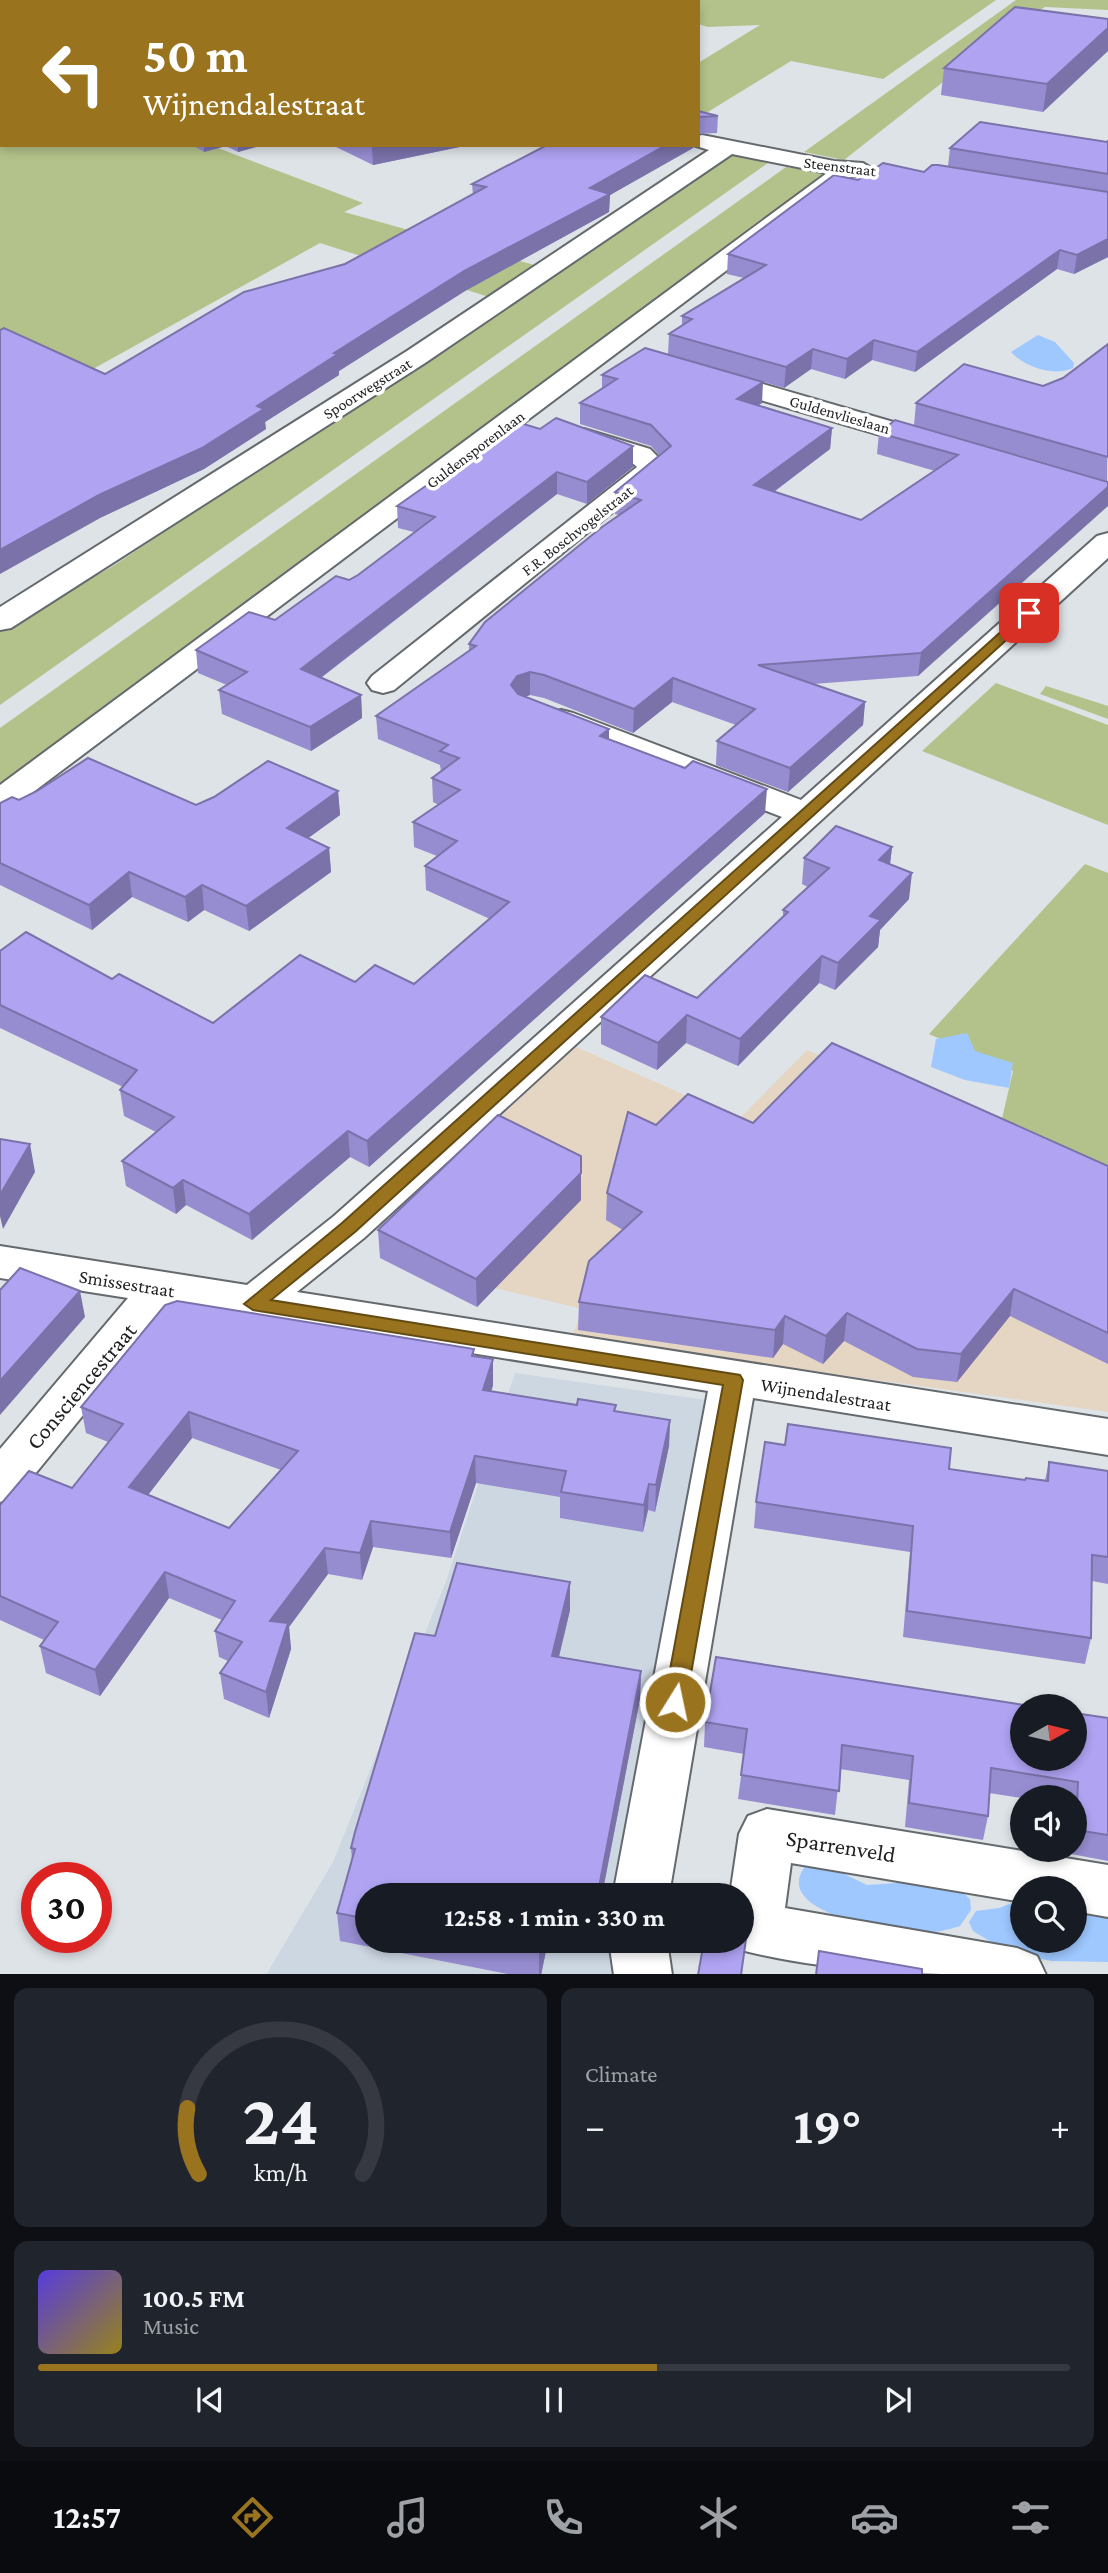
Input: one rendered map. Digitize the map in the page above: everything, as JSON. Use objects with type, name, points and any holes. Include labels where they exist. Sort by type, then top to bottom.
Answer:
[{"type":"street","name":"Steenstraat","points":[[700,142],[841,168],[886,171]]},
{"type":"street","name":"Spoorwegstraat","points":[[4,614],[416,357],[734,148]]},
{"type":"street","name":"Guldensporenlaan","points":[[0,800],[539,423],[612,348],[841,168]]},
{"type":"street","points":[[612,348],[638,355]]},
{"type":"street","name":"Guldenvlieslaan","points":[[691,371],[954,448]]},
{"type":"street","name":"F.R. Boschvogelstraat","points":[[383,683],[654,467],[640,455],[539,423]]},
{"type":"street","points":[[253,1304],[349,1227],[1108,542]]},
{"type":"street","points":[[531,708],[808,815]]},
{"type":"street","name":"Smissestraat","points":[[0,1262],[253,1304]]},
{"type":"street","name":"Consciencestraat","points":[[0,1483],[161,1289]]},
{"type":"street","name":"Wijnendalestraat","points":[[253,1304],[1108,1437]]},
{"type":"street","points":[[643,1883],[733,1380]]},
{"type":"street","name":"Sparrenveld","points":[[1011,1974],[754,1929],[767,1834],[1108,1891]]},
{"type":"street","points":[[640,1953],[643,1974]]},
{"type":"shaded area","points":[[574,1046],[739,1119],[807,1050],[1108,1186],[1108,1412],[571,1338],[583,1309],[486,1286],[458,1158]]},
{"type":"shaded area","points":[[515,1373],[735,1404],[652,1883],[355,1883],[355,1953],[640,1953],[636,1974],[267,1974],[333,1862],[446,1581]]},
{"type":"green space","points":[[700,0],[996,0],[883,79],[791,61],[700,117],[700,62],[760,25],[708,27],[700,25]]},
{"type":"green space","points":[[1016,0],[1108,0],[1108,10],[1045,7],[1023,19],[844,160],[804,152]]},
{"type":"green space","points":[[0,147],[215,147],[363,203],[344,212],[538,266],[492,298],[320,243],[75,379],[0,347]]},
{"type":"green space","points":[[733,155],[768,163],[0,705],[0,631],[113,566]]},
{"type":"green space","points":[[786,167],[829,173],[0,787],[0,728]]},
{"type":"green space","points":[[996,683],[1108,725],[1108,825],[922,751]]},
{"type":"green space","points":[[1046,686],[1108,706],[1108,719],[1040,694]]},
{"type":"green space","points":[[1085,864],[1108,873],[1108,1186],[998,1136],[1013,1071],[929,1034]]},
{"type":"water","points":[[1038,335],[1055,342],[1074,363],[1073,368],[1065,371],[1040,369],[1011,352]]},
{"type":"water","points":[[967,1033],[975,1051],[1013,1063],[1009,1088],[965,1080],[931,1067],[936,1039]]},
{"type":"water","points":[[806,1865],[832,1868],[867,1885],[911,1882],[956,1887],[970,1899],[971,1910],[960,1926],[933,1932],[903,1931],[861,1923],[818,1907],[804,1896],[799,1882]]},
{"type":"water","points":[[1010,1904],[1010,1953],[1087,1953],[1087,1913],[1108,1916],[1108,1962],[1052,1961],[1011,1954],[973,1931],[969,1922],[976,1911]]},
{"type":"building","points":[[1015,7],[1108,19],[1108,28],[1047,84],[944,68]]},
{"type":"building","points":[[700,112],[718,116],[700,117]]},
{"type":"building","points":[[980,122],[1108,141],[1108,174],[950,148]]},
{"type":"building","points":[[543,147],[662,147],[590,188],[610,194],[464,271],[334,353],[338,354],[257,406],[264,409],[202,448],[99,495],[0,550],[0,330],[4,328],[105,374],[244,292],[345,264],[486,187],[472,184]]},
{"type":"building","points":[[883,163],[924,172],[932,165],[938,165],[1108,192],[1108,239],[1077,255],[1060,250],[917,352],[874,340],[847,359],[813,349],[786,367],[669,334],[692,319],[682,316],[766,265],[728,254],[834,175],[858,180]]},
{"type":"building","points":[[1108,344],[1108,457],[916,403],[964,364],[1043,386],[1063,378]]},
{"type":"building","points":[[645,348],[763,382],[737,399],[832,428],[754,485],[861,520],[958,455],[879,433],[895,420],[1108,482],[1108,487],[921,653],[758,665],[865,702],[790,768],[717,741],[755,709],[673,678],[634,709],[544,675],[530,672],[517,676],[511,685],[518,694],[609,729],[600,736],[685,768],[693,761],[767,789],[367,1141],[348,1131],[249,1214],[183,1180],[173,1188],[122,1161],[174,1117],[120,1090],[137,1070],[0,1005],[0,951],[26,932],[112,979],[119,974],[213,1023],[300,955],[355,982],[375,965],[414,984],[509,902],[425,866],[457,841],[413,822],[460,790],[432,778],[459,758],[440,751],[448,745],[376,716],[476,646],[469,644],[485,622],[602,527],[641,500],[615,492],[671,446],[651,425],[580,403],[617,379],[602,375]]},
{"type":"building","points":[[556,418],[633,446],[587,482],[557,472],[301,669],[361,695],[310,727],[219,690],[247,672],[196,650],[249,612],[275,620],[336,576],[349,580],[358,575],[435,517],[397,506],[517,422],[540,429]]},
{"type":"building","points":[[88,758],[196,805],[214,797],[268,761],[338,791],[287,828],[329,848],[246,906],[202,885],[185,897],[129,872],[89,905],[0,863],[0,803],[12,797],[19,800],[37,791]]},
{"type":"building","points":[[836,826],[892,847],[879,860],[912,873],[870,916],[881,920],[838,963],[822,956],[740,1039],[687,1015],[658,1043],[601,1017],[645,975],[697,998],[788,912],[783,910],[829,868],[804,858]]},
{"type":"building","points":[[832,1043],[1108,1166],[1108,1333],[1014,1289],[961,1354],[917,1349],[847,1313],[826,1336],[785,1316],[775,1330],[579,1302],[589,1261],[642,1212],[607,1193],[628,1112],[656,1125],[688,1094],[753,1123]]},
{"type":"building","points":[[498,1115],[581,1156],[581,1173],[476,1279],[378,1230]]},
{"type":"building","points":[[0,1139],[30,1144],[0,1195]]},
{"type":"building","points":[[20,1268],[80,1291],[0,1381],[0,1290]]},
{"type":"building","points":[[177,1301],[474,1349],[472,1356],[493,1359],[483,1390],[577,1405],[578,1399],[616,1405],[614,1411],[670,1420],[656,1485],[649,1484],[644,1505],[561,1492],[566,1471],[475,1456],[450,1532],[371,1521],[360,1553],[325,1548],[270,1621],[288,1623],[266,1692],[220,1673],[242,1642],[215,1631],[235,1601],[165,1572],[95,1670],[40,1646],[58,1622],[0,1596],[0,1505],[29,1471],[72,1488],[123,1424],[81,1407],[165,1305]],"holes":[[[189,1412],[298,1451],[229,1528],[129,1487]]]},
{"type":"building","points":[[788,1424],[951,1448],[949,1469],[1048,1481],[1049,1462],[1108,1471],[1108,1557],[1092,1555],[1091,1638],[907,1611],[913,1526],[756,1502],[765,1442],[785,1445]]},
{"type":"building","points":[[457,1563],[570,1582],[552,1656],[641,1671],[600,1883],[355,1883],[355,1916],[337,1913],[355,1849],[351,1848],[355,1832],[415,1633],[435,1636]]},
{"type":"building","points":[[716,1657],[1010,1703],[1010,1771],[1087,1771],[1087,1715],[1108,1718],[1108,1835],[1087,1832],[1087,1785],[1078,1785],[1078,1782],[991,1768],[988,1816],[909,1803],[913,1756],[842,1745],[839,1791],[741,1775],[747,1729],[705,1722]]},
{"type":"building","points":[[819,1951],[922,1969],[922,1974],[816,1974]]},
{"type":"building","points":[[702,1953],[744,1953],[741,1974],[698,1974]]},
{"type":"route","points":[[675,1702],[733,1380],[253,1304],[349,1227],[1029,613]]}]
